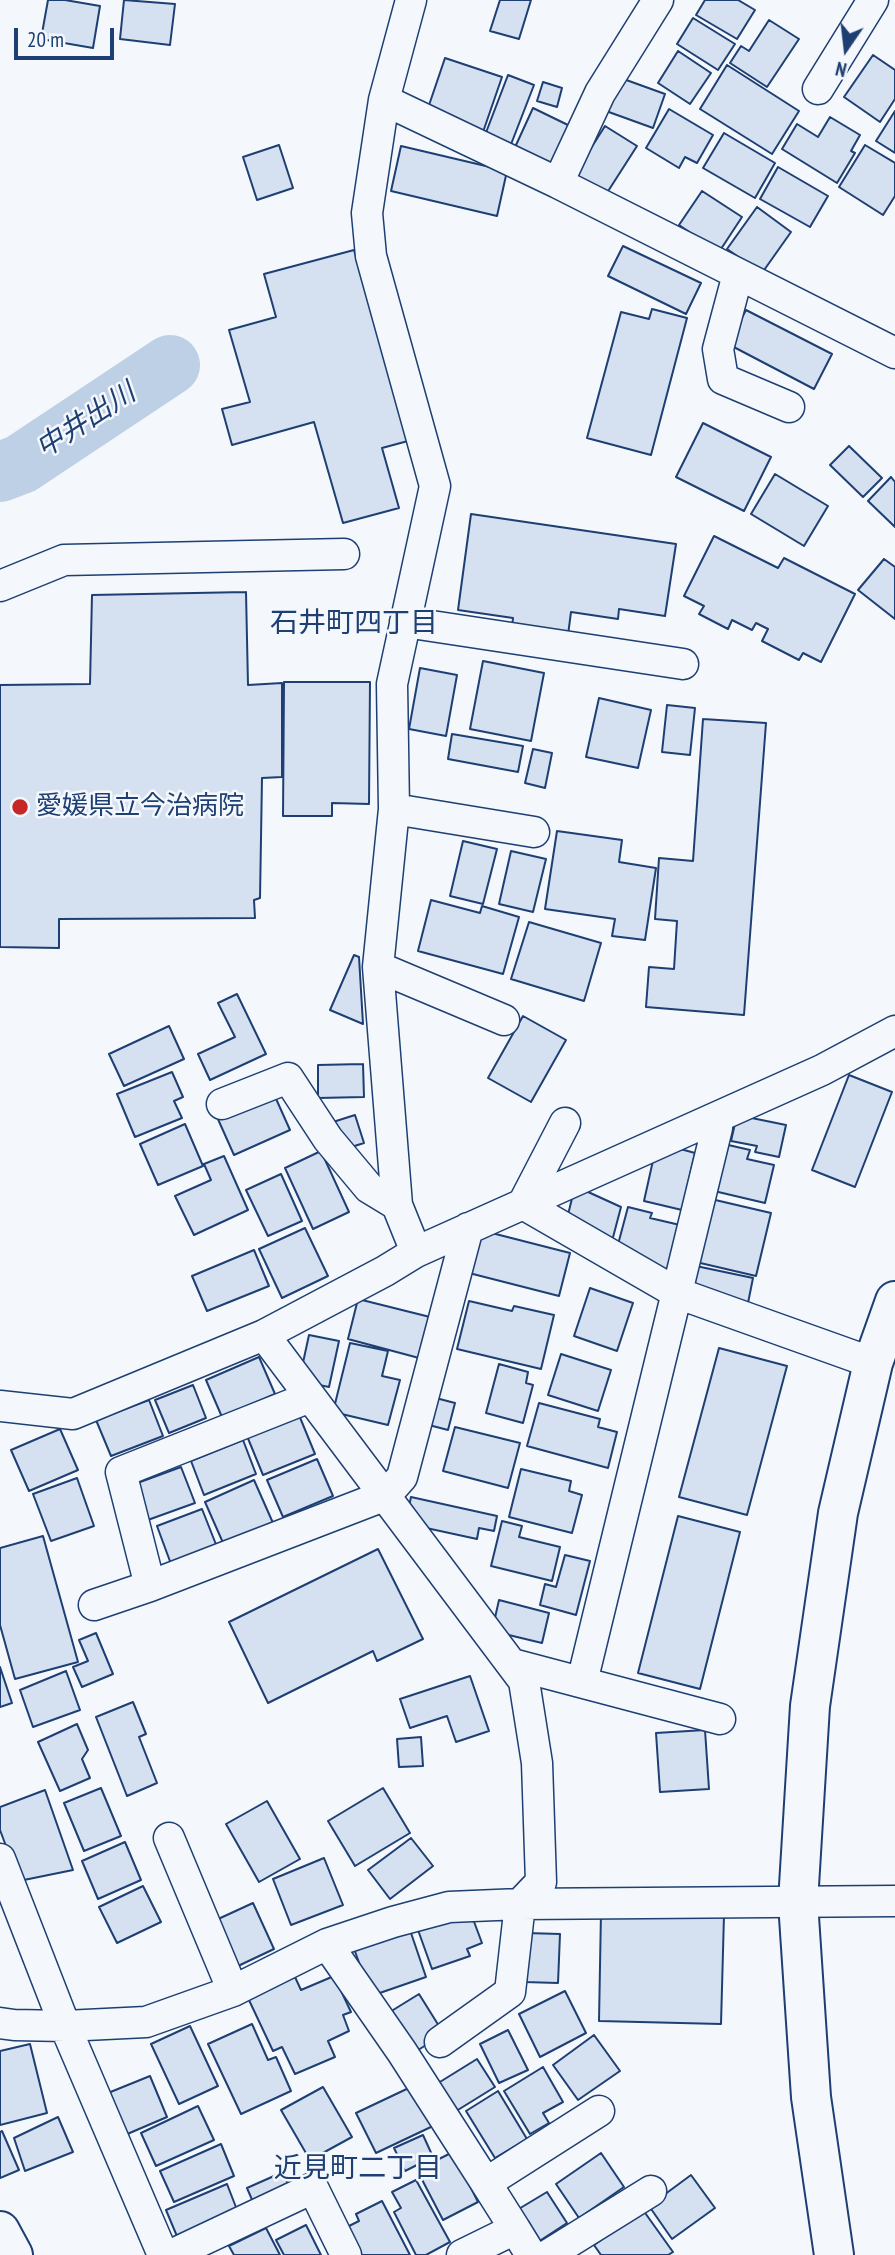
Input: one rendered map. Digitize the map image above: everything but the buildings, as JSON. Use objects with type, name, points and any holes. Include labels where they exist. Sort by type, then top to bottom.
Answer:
[{"type":"main road","points":[[834,2255],[811,2097],[798,1902],[810,1706],[838,1513],[873,1363],[895,1301]]},
{"type":"main road","points":[[0,2231],[13,2255]]},
{"type":"street","points":[[411,0],[384,100],[367,213],[371,257],[435,486],[392,684],[394,808],[378,967],[397,1205],[416,1252]]},
{"type":"street","points":[[558,183],[600,93],[657,0]]},
{"type":"street","points":[[818,89],[873,0]]},
{"type":"street","points":[[384,100],[558,183],[895,353]]},
{"type":"street","points":[[738,274],[718,349],[723,379],[789,407]]},
{"type":"street","points":[[0,586],[64,560],[344,554]]},
{"type":"street","points":[[405,622],[683,664]]},
{"type":"street","points":[[394,808],[534,832]]},
{"type":"street","points":[[378,967],[504,1020]]},
{"type":"street","points":[[0,1406],[73,1414],[264,1335],[416,1252],[822,1070],[895,1031]]},
{"type":"street","points":[[222,1104],[288,1078],[328,1139],[369,1188],[397,1205]]},
{"type":"street","points":[[523,1204],[565,1122]]},
{"type":"street","points":[[582,1682],[717,1128]]},
{"type":"street","points":[[523,1204],[677,1293],[873,1363]]},
{"type":"street","points":[[94,1605],[386,1495],[402,1476],[468,1228]]},
{"type":"street","points":[[264,1335],[524,1681],[537,1763],[541,1882],[520,1904],[510,1992],[440,2042]]},
{"type":"street","points":[[150,1586],[121,1472],[310,1397]]},
{"type":"street","points":[[512,1664],[720,1719]]},
{"type":"street","points":[[169,1838],[233,1991]]},
{"type":"street","points":[[0,1859],[65,2026],[163,2255]]},
{"type":"street","points":[[0,2023],[65,2026],[146,2022],[233,1991],[327,1944],[449,1907],[895,1901]]},
{"type":"street","points":[[327,1944],[402,2052],[531,2255]]},
{"type":"street","points":[[486,2183],[599,2111]]},
{"type":"street","points":[[171,2255],[313,2188],[346,2255]]},
{"type":"street","points":[[548,2255],[651,2191]]},
{"type":"street","points":[[462,2255],[515,2229]]},
{"type":"waterway","name":"中井出川","points":[[0,472],[21,464],[170,365]]},
{"type":"place","name":"愛媛県立今治病院","points":[[20,807]]},
{"type":"district","name":"石井町四丁目","points":[[354,624]]},
{"type":"district","name":"近見町二丁目","points":[[358,2169]]}]
